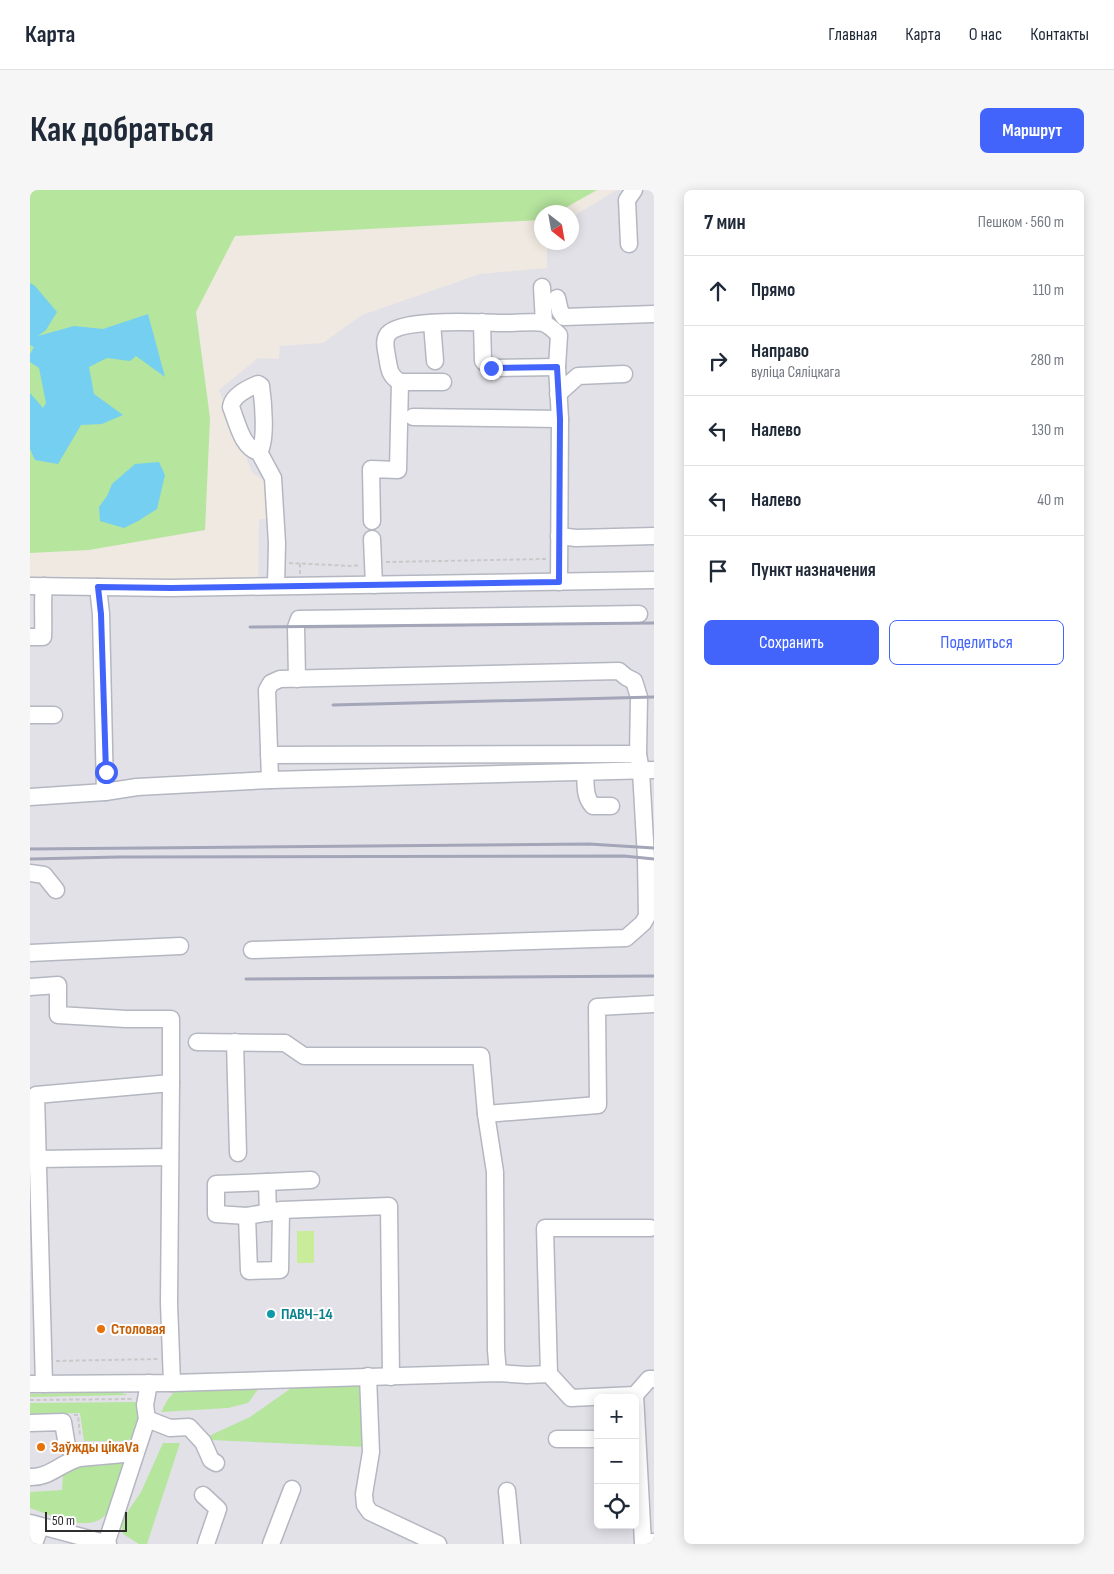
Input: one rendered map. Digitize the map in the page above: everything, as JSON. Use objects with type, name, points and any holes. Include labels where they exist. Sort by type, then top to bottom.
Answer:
[{"type":"street","points":[[629,244],[627,200],[634,190]]},
{"type":"street","points":[[542,286],[544,323]]},
{"type":"street","points":[[557,298],[560,311],[564,317],[654,314]]},
{"type":"street","points":[[443,382],[400,382],[390,374],[385,340],[388,334],[396,328],[464,320],[544,323],[559,335],[557,367],[560,419],[559,582]]},
{"type":"street","points":[[482,322],[483,361],[491,368],[557,367]]},
{"type":"street","points":[[432,323],[435,361]]},
{"type":"street","points":[[558,394],[578,376],[624,374]]},
{"type":"street","points":[[372,520],[371,469],[398,470],[400,382]]},
{"type":"street","points":[[413,417],[560,419]]},
{"type":"street","points":[[259,452],[273,478],[276,586]]},
{"type":"street","points":[[559,536],[576,538],[654,536]]},
{"type":"street","points":[[372,539],[374,584]]},
{"type":"street","points":[[30,637],[43,637],[43,598],[37,586],[171,588],[654,580]]},
{"type":"street","points":[[98,587],[101,614],[105,792]]},
{"type":"street","points":[[297,679],[296,627],[299,619],[639,614]]},
{"type":"street","points":[[252,950],[626,938],[650,916],[647,770],[638,754],[639,697],[634,681],[619,671],[280,679],[271,683],[267,690],[270,780]]},
{"type":"street","points":[[30,715],[54,714]]},
{"type":"street","points":[[269,755],[638,754]]},
{"type":"street","points":[[30,797],[105,792],[137,787],[270,780],[647,770]]},
{"type":"street","points":[[585,772],[586,797],[590,803],[593,806],[611,806]]},
{"type":"street","points":[[30,872],[44,875],[56,890]]},
{"type":"street","points":[[30,953],[180,946]]},
{"type":"street","points":[[30,987],[58,985],[58,1015],[126,1019],[171,1019],[169,1304],[172,1383]]},
{"type":"street","points":[[486,1114],[598,1106],[597,1007],[654,1004]]},
{"type":"street","points":[[197,1042],[285,1042],[304,1056],[481,1056],[486,1114],[495,1172],[496,1350],[498,1373]]},
{"type":"street","points":[[236,1042],[238,1153]]},
{"type":"street","points":[[171,1083],[33,1095],[34,1133],[38,1159],[34,1194],[35,1245],[43,1361],[37,1384],[148,1391],[172,1383],[368,1376],[391,1377],[498,1373],[549,1374]]},
{"type":"street","points":[[38,1159],[170,1157]]},
{"type":"street","points":[[311,1180],[216,1184],[216,1214],[247,1216],[274,1211],[388,1206],[391,1377]]},
{"type":"street","points":[[247,1216],[249,1271],[280,1270],[274,1211],[267,1182]]},
{"type":"street","points":[[594,1397],[571,1398],[549,1374],[545,1228],[650,1228]]},
{"type":"street","points":[[368,1376],[371,1452],[364,1494],[365,1505],[370,1512],[438,1544]]},
{"type":"street","points":[[637,1394],[649,1379],[654,1379]]},
{"type":"street","points":[[34,1544],[35,1525],[107,1544],[147,1419],[145,1405],[148,1391]]},
{"type":"street","points":[[147,1419],[170,1428],[189,1427],[203,1442],[211,1460],[216,1463]]},
{"type":"street","points":[[30,1423],[63,1422],[67,1446],[79,1458]]},
{"type":"street","points":[[557,1439],[594,1439]]},
{"type":"street","points":[[30,1477],[44,1475],[70,1460],[135,1453]]},
{"type":"street","points":[[639,1484],[643,1543],[654,1542]]},
{"type":"street","points":[[271,1544],[292,1489]]},
{"type":"street","points":[[507,1491],[512,1544]]},
{"type":"street","points":[[203,1495],[218,1509],[206,1544]]},
{"type":"path","points":[[276,562],[352,566],[373,562],[545,558],[559,560]]},
{"type":"path","points":[[43,1361],[171,1358]]},
{"type":"path","points":[[30,1400],[148,1391]]},
{"type":"shaded area","points":[[617,190],[654,190],[654,1544],[30,1544],[30,590],[258,592],[259,519],[268,519],[268,484],[252,472],[219,390],[258,358],[279,359],[280,346],[323,343],[362,315],[480,274],[547,268],[547,250],[579,250],[579,213]]},
{"type":"green space","points":[[30,190],[597,190],[570,205],[534,205],[534,220],[235,236],[196,312],[210,418],[205,530],[89,550],[30,553]]},
{"type":"green space","points":[[297,1231],[314,1231],[314,1263],[297,1263]]},
{"type":"green space","points":[[358,1383],[363,1387],[365,1447],[210,1440],[211,1435],[250,1417],[297,1384]]},
{"type":"green space","points":[[262,1384],[248,1403],[228,1408],[161,1412],[168,1399],[176,1390]]},
{"type":"green space","points":[[119,1392],[128,1395],[30,1397],[30,1394]]},
{"type":"green space","points":[[136,1402],[139,1408],[138,1429],[134,1437],[126,1441],[84,1441],[80,1413],[30,1415],[30,1403]]},
{"type":"green space","points":[[163,1443],[180,1443],[147,1544],[139,1544],[123,1534],[121,1525],[124,1517],[141,1492]]},
{"type":"green space","points":[[104,1459],[123,1460],[123,1465],[113,1500],[109,1510],[102,1518],[93,1522],[72,1522],[30,1508],[30,1492],[62,1490],[63,1475],[73,1463],[84,1462],[84,1466],[103,1466]]},
{"type":"water","points":[[30,283],[35,286],[57,312],[46,330],[38,336],[74,326],[103,329],[148,314],[165,377],[136,356],[130,361],[107,358],[89,367],[94,394],[123,415],[102,424],[81,425],[58,464],[35,460],[30,449],[30,393],[43,408],[46,403],[39,368],[30,362],[30,354],[34,347],[30,345]]},
{"type":"water","points":[[159,462],[165,475],[157,509],[124,528],[100,521],[99,507],[107,496],[112,484],[135,464]]},
{"type":"railway","points":[[250,627],[654,623]]},
{"type":"railway","points":[[333,705],[654,697]]},
{"type":"railway","points":[[30,849],[589,844],[654,848]]},
{"type":"railway","points":[[30,859],[119,857],[624,856],[654,859]]},
{"type":"railway","points":[[246,979],[654,976]]},
{"type":"place","name":"ПАВЧ-14","points":[[271,1314]]},
{"type":"place","name":"Столовая","points":[[101,1329]]},
{"type":"place","name":"Заўжды цікаVа","points":[[41,1447]]},
{"type":"route","points":[[106,772],[104,763],[101,614],[98,587],[171,588],[559,582],[560,419],[557,367],[491,368]]}]
